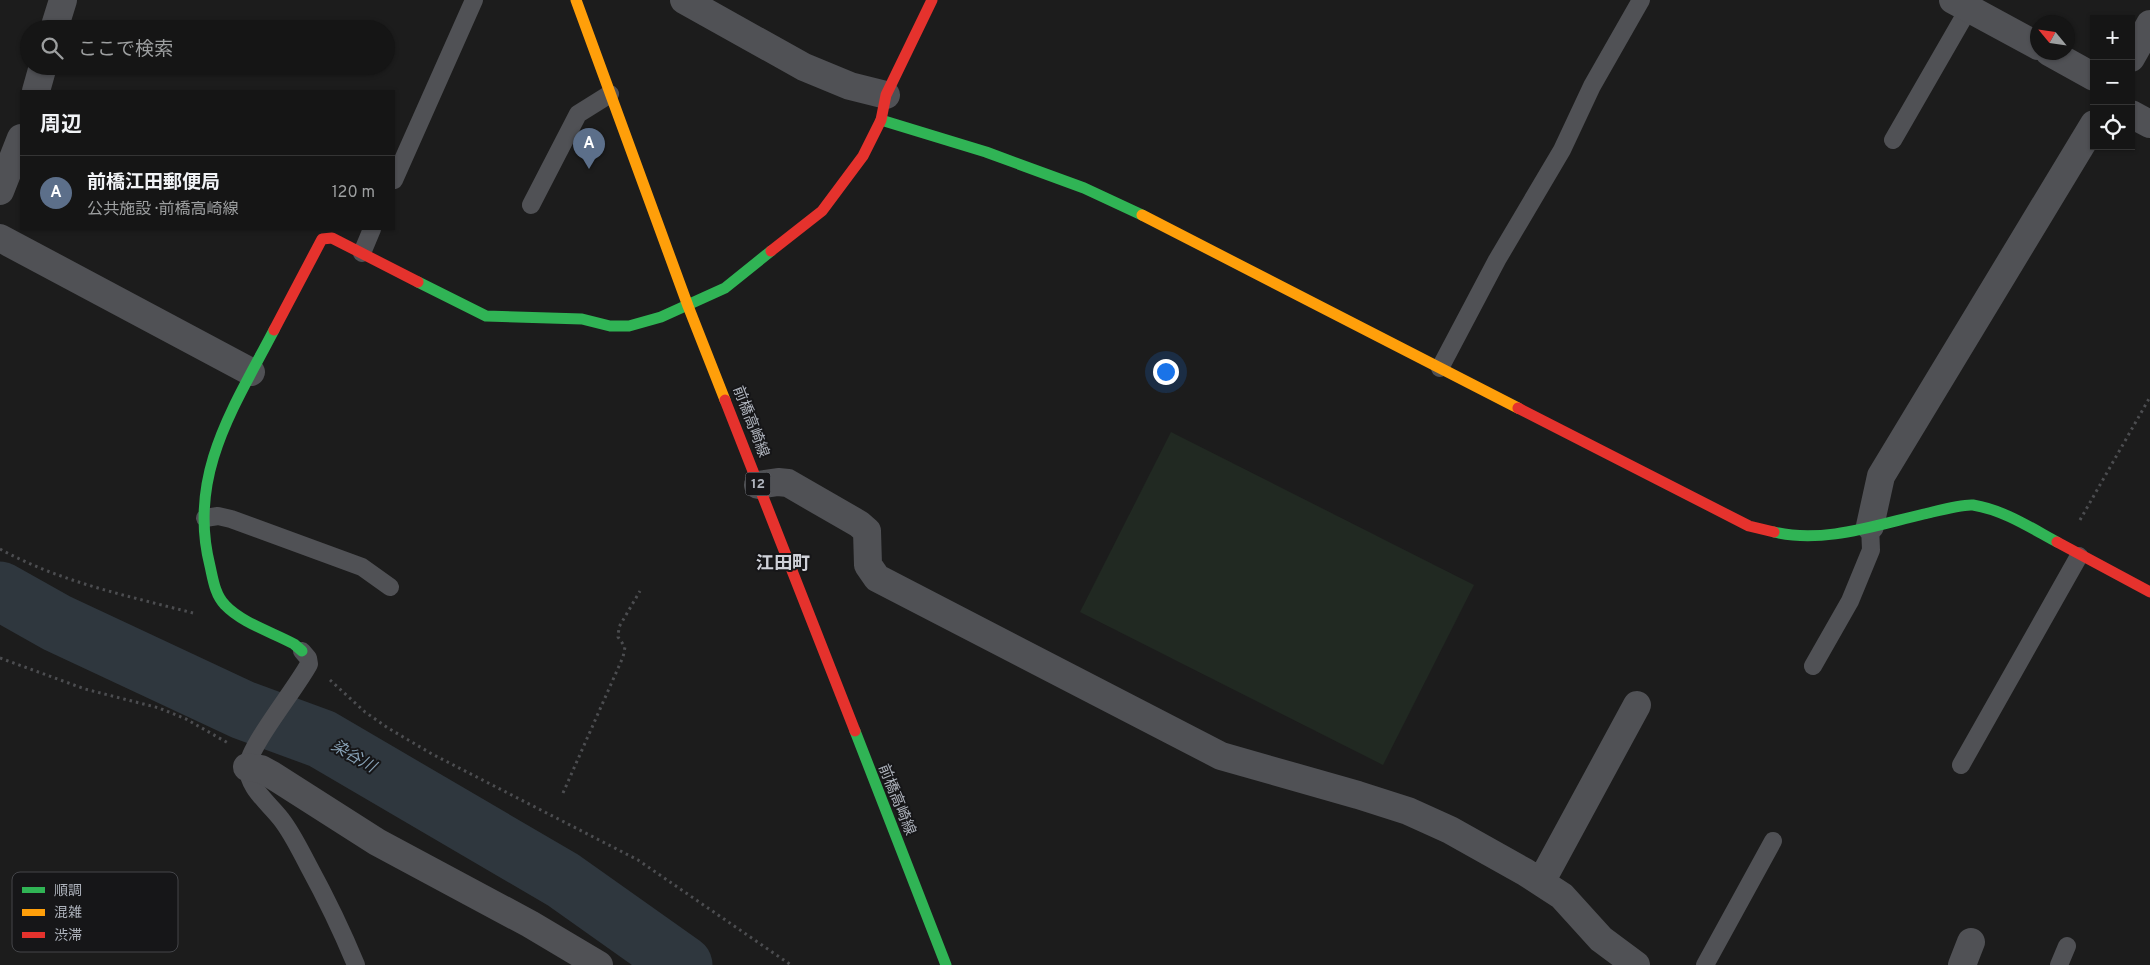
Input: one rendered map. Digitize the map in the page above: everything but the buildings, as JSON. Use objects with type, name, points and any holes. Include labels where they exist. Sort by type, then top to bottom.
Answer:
[{"type":"street","points":[[57,20],[63,0]]},
{"type":"street","name":"前橋高崎線","points":[[576,0],[688,306],[946,965]]},
{"type":"street","points":[[684,0],[804,66],[850,86],[884,107],[986,152],[1084,188],[1172,230],[1749,526],[1794,537],[1838,534],[1932,512],[1972,505],[2006,515],[2150,592]]},
{"type":"street","points":[[305,663],[294,644],[230,610],[223,603],[217,593],[207,554],[204,502],[207,475],[215,450],[251,372],[322,239],[332,238],[486,316],[582,319],[610,326],[629,326],[661,317],[725,288],[822,211],[864,156],[932,0]]},
{"type":"street","points":[[1961,4],[2030,42]]},
{"type":"street","points":[[2135,51],[2150,24]]},
{"type":"street","points":[[2063,60],[2090,76]]},
{"type":"street","points":[[36,90],[40,75]]},
{"type":"street","points":[[2135,116],[2150,124]]},
{"type":"street","points":[[1870,526],[1881,476],[2090,131]]},
{"type":"street","points":[[0,191],[20,141]]},
{"type":"street","points":[[0,238],[251,372]]},
{"type":"street","points":[[758,485],[778,482],[788,483],[859,524],[867,531],[868,565],[876,578],[1221,756],[1408,811],[1450,830],[1562,896],[1601,939],[1636,965]]},
{"type":"street","points":[[1541,882],[1637,706]]},
{"type":"street","points":[[250,758],[261,770],[272,775],[377,842],[530,924],[599,965]]},
{"type":"lane","points":[[395,178],[474,0]]},
{"type":"lane","points":[[1440,368],[1496,260],[1562,150],[1592,86],[1640,0]]},
{"type":"lane","points":[[1893,140],[1961,4]]},
{"type":"lane","points":[[531,205],[578,114],[610,94]]},
{"type":"lane","points":[[362,253],[372,230]]},
{"type":"lane","points":[[205,518],[218,516],[231,519],[336,558],[374,573],[390,587]]},
{"type":"lane","points":[[1812,666],[1850,601],[1871,550],[1870,526]]},
{"type":"lane","points":[[1961,765],[2072,551]]},
{"type":"lane","points":[[305,663],[250,758],[250,779],[260,794],[282,819],[300,850],[338,920],[356,965]]},
{"type":"lane","points":[[1705,965],[1773,842]]},
{"type":"lane","points":[[2059,965],[2067,946]]},
{"type":"path","points":[[2072,551],[2150,397]]},
{"type":"path","points":[[0,549],[71,580],[141,599],[206,616],[216,616],[230,610]]},
{"type":"path","points":[[563,793],[581,748],[623,657],[625,647],[618,637],[620,627],[640,591]]},
{"type":"path","points":[[0,658],[85,689],[159,708],[186,719],[221,738],[250,758]]},
{"type":"path","points":[[305,663],[322,672],[365,712],[388,728],[432,754],[638,860],[791,965]]},
{"type":"shaded area","points":[[1171,432],[1474,585],[1383,765],[1080,612]]},
{"type":"waterway","name":"染谷川","points":[[0,591],[57,623],[243,710],[322,739],[563,880],[683,965]]},
{"type":"traffic: fast","points":[[881,120],[986,152],[1084,188],[1142,215]]},
{"type":"traffic: fast","points":[[418,282],[486,316],[582,319],[610,326],[629,326],[661,317],[725,288],[771,251]]},
{"type":"traffic: fast","points":[[274,330],[230,415],[218,443],[210,472],[205,502],[205,533],[213,581],[225,605],[240,617],[294,644],[302,651]]},
{"type":"traffic: fast","points":[[1774,532],[1811,536],[1849,532],[1949,508],[1973,505],[2006,515],[2057,542]]},
{"type":"traffic: fast","points":[[855,731],[946,965]]},
{"type":"traffic: slow","points":[[576,0],[688,306],[725,400]]},
{"type":"traffic: slow","points":[[1142,215],[1518,408]]},
{"type":"traffic: jam","points":[[771,251],[822,211],[863,156],[881,120],[886,95],[932,0]]},
{"type":"traffic: jam","points":[[274,330],[322,239],[332,238],[418,282]]},
{"type":"traffic: jam","points":[[725,400],[855,731]]},
{"type":"traffic: jam","points":[[1518,408],[1749,526],[1774,532]]},
{"type":"traffic: jam","points":[[2057,542],[2150,592]]},
{"type":"place","name":"前橋江田郵便局","points":[[589,169]]},
{"type":"district","name":"江田町","points":[[783,564]]}]
